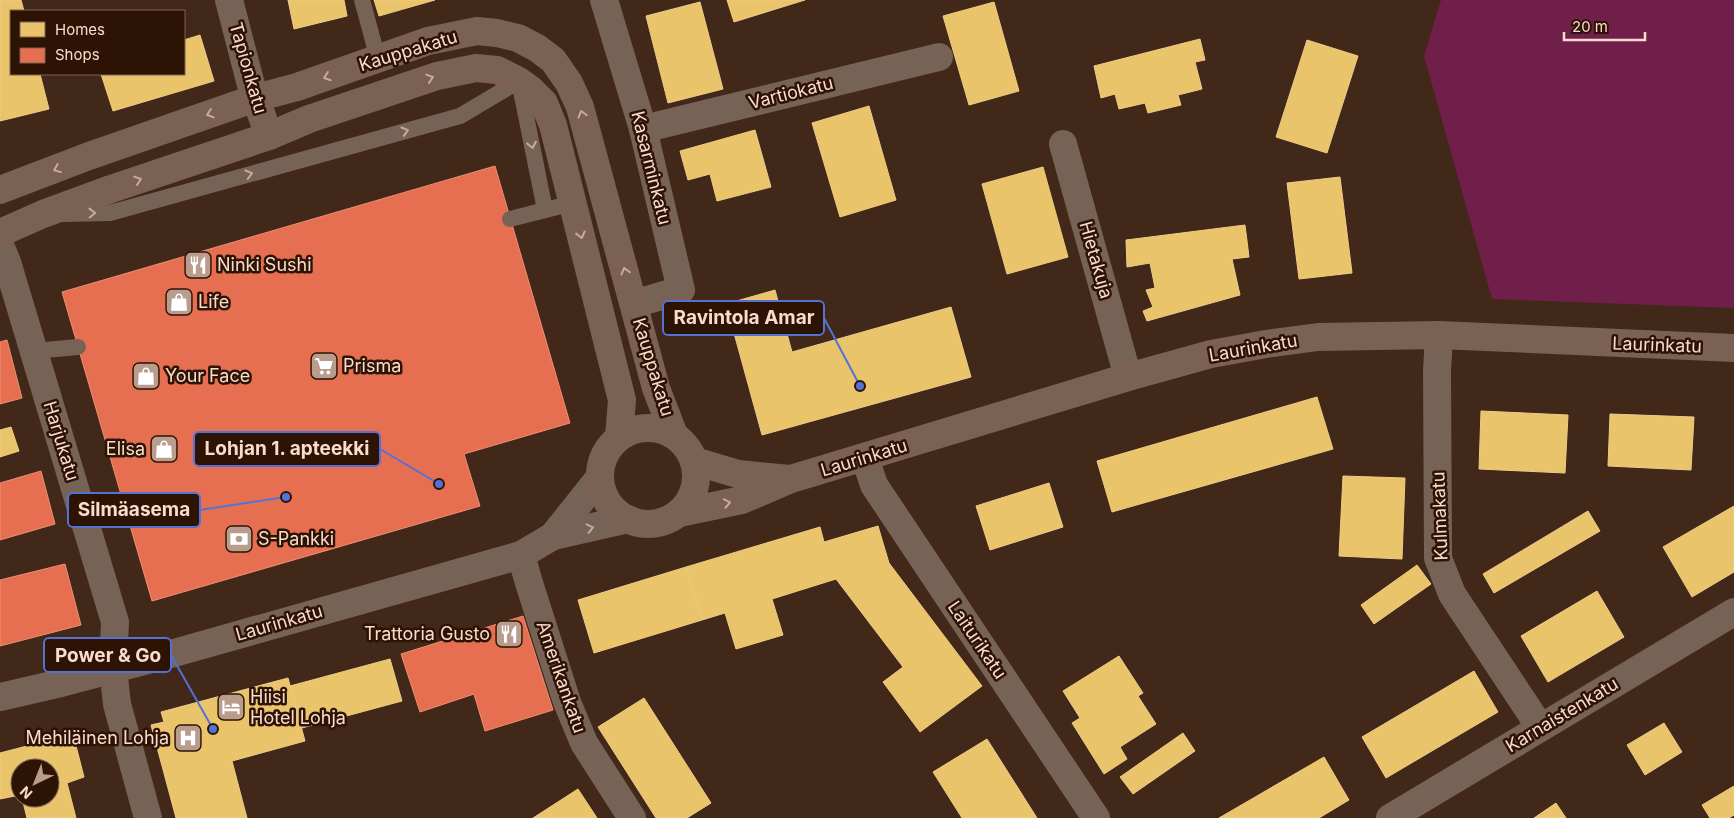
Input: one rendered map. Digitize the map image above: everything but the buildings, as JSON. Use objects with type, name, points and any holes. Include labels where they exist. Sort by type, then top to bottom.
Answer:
[{"type":"main road","name":"Kauppakatu","points":[[0,190],[89,156],[428,41],[477,31],[518,38],[553,60],[568,83],[580,107],[656,388],[674,435]]},
{"type":"main road","name":"Kauppakatu","points":[[0,233],[43,214],[111,189],[436,76],[476,68],[496,70],[519,80],[530,89],[544,103],[553,125],[622,400],[619,437]]},
{"type":"main road","name":"Laurinkatu","points":[[679,513],[742,500],[790,479],[865,458],[1128,377],[1211,354],[1266,344],[1318,337],[1439,335],[1734,348]]},
{"type":"main road","points":[[646,427],[661,429],[674,435],[690,451],[694,462],[696,475],[694,489],[689,502],[679,513],[668,520],[654,524],[628,519],[617,512],[608,502],[602,490],[600,477],[602,462],[608,448],[619,437],[632,430],[646,427]]},
{"type":"main road","name":"Laurinkatu","points":[[694,462],[733,473],[790,479]]},
{"type":"street","name":"Tapionkatu","points":[[229,0],[268,136]]},
{"type":"street","name":"Kasarminkatu","points":[[604,0],[643,129],[681,290],[634,304]]},
{"type":"street","name":"Vartiokatu","points":[[643,129],[939,57]]},
{"type":"street","name":"Hietakuja","points":[[1063,144],[1128,377]]},
{"type":"street","name":"Harjukatu","points":[[0,245],[7,262],[115,622],[113,668],[117,704],[148,818]]},
{"type":"street","name":"Kulmakatu","points":[[1439,335],[1437,371],[1438,558],[1452,594],[1540,728]]},
{"type":"street","name":"Laiturikatu","points":[[865,458],[874,485],[1096,818]]},
{"type":"street","name":"Laurinkatu","points":[[553,536],[600,477]]},
{"type":"street","name":"Laurinkatu","points":[[0,696],[61,683],[167,655],[521,555],[553,536],[628,519]]},
{"type":"street","name":"Amerikankatu","points":[[521,555],[567,702],[584,743],[632,818]]},
{"type":"street","name":"Karnaistenkatu","points":[[1390,818],[1734,612]]},
{"type":"lane","points":[[362,0],[378,58]]},
{"type":"lane","points":[[519,80],[545,210]]},
{"type":"lane","name":"Kauppakatu","points":[[43,214],[110,213],[460,116],[519,80]]},
{"type":"lane","points":[[510,219],[573,203]]},
{"type":"lane","points":[[34,352],[78,347]]},
{"type":"shaded area","points":[[1441,0],[1734,0],[1734,308],[1492,299],[1424,56]]},
{"type":"place","name":"Ninki Sushi","points":[[198,265]]},
{"type":"place","name":"Life","points":[[179,302]]},
{"type":"place","name":"Prisma","points":[[324,366]]},
{"type":"place","name":"Your Face","points":[[146,376]]},
{"type":"place","name":"Ravintola Amar","points":[[860,386]]},
{"type":"place","name":"Elisa","points":[[164,449]]},
{"type":"place","name":"Lohjan 1. apteekki","points":[[439,484]]},
{"type":"place","name":"Silmäasema","points":[[286,497]]},
{"type":"place","name":"S-Pankki","points":[[239,539]]},
{"type":"place","name":"Trattoria Gusto","points":[[509,634]]},
{"type":"place","name":"Hiisi Hotel Lohja","points":[[231,707]]},
{"type":"place","name":"Power & Go","points":[[213,729]]},
{"type":"place","name":"Mehiläinen Lohja","points":[[188,738]]}]
